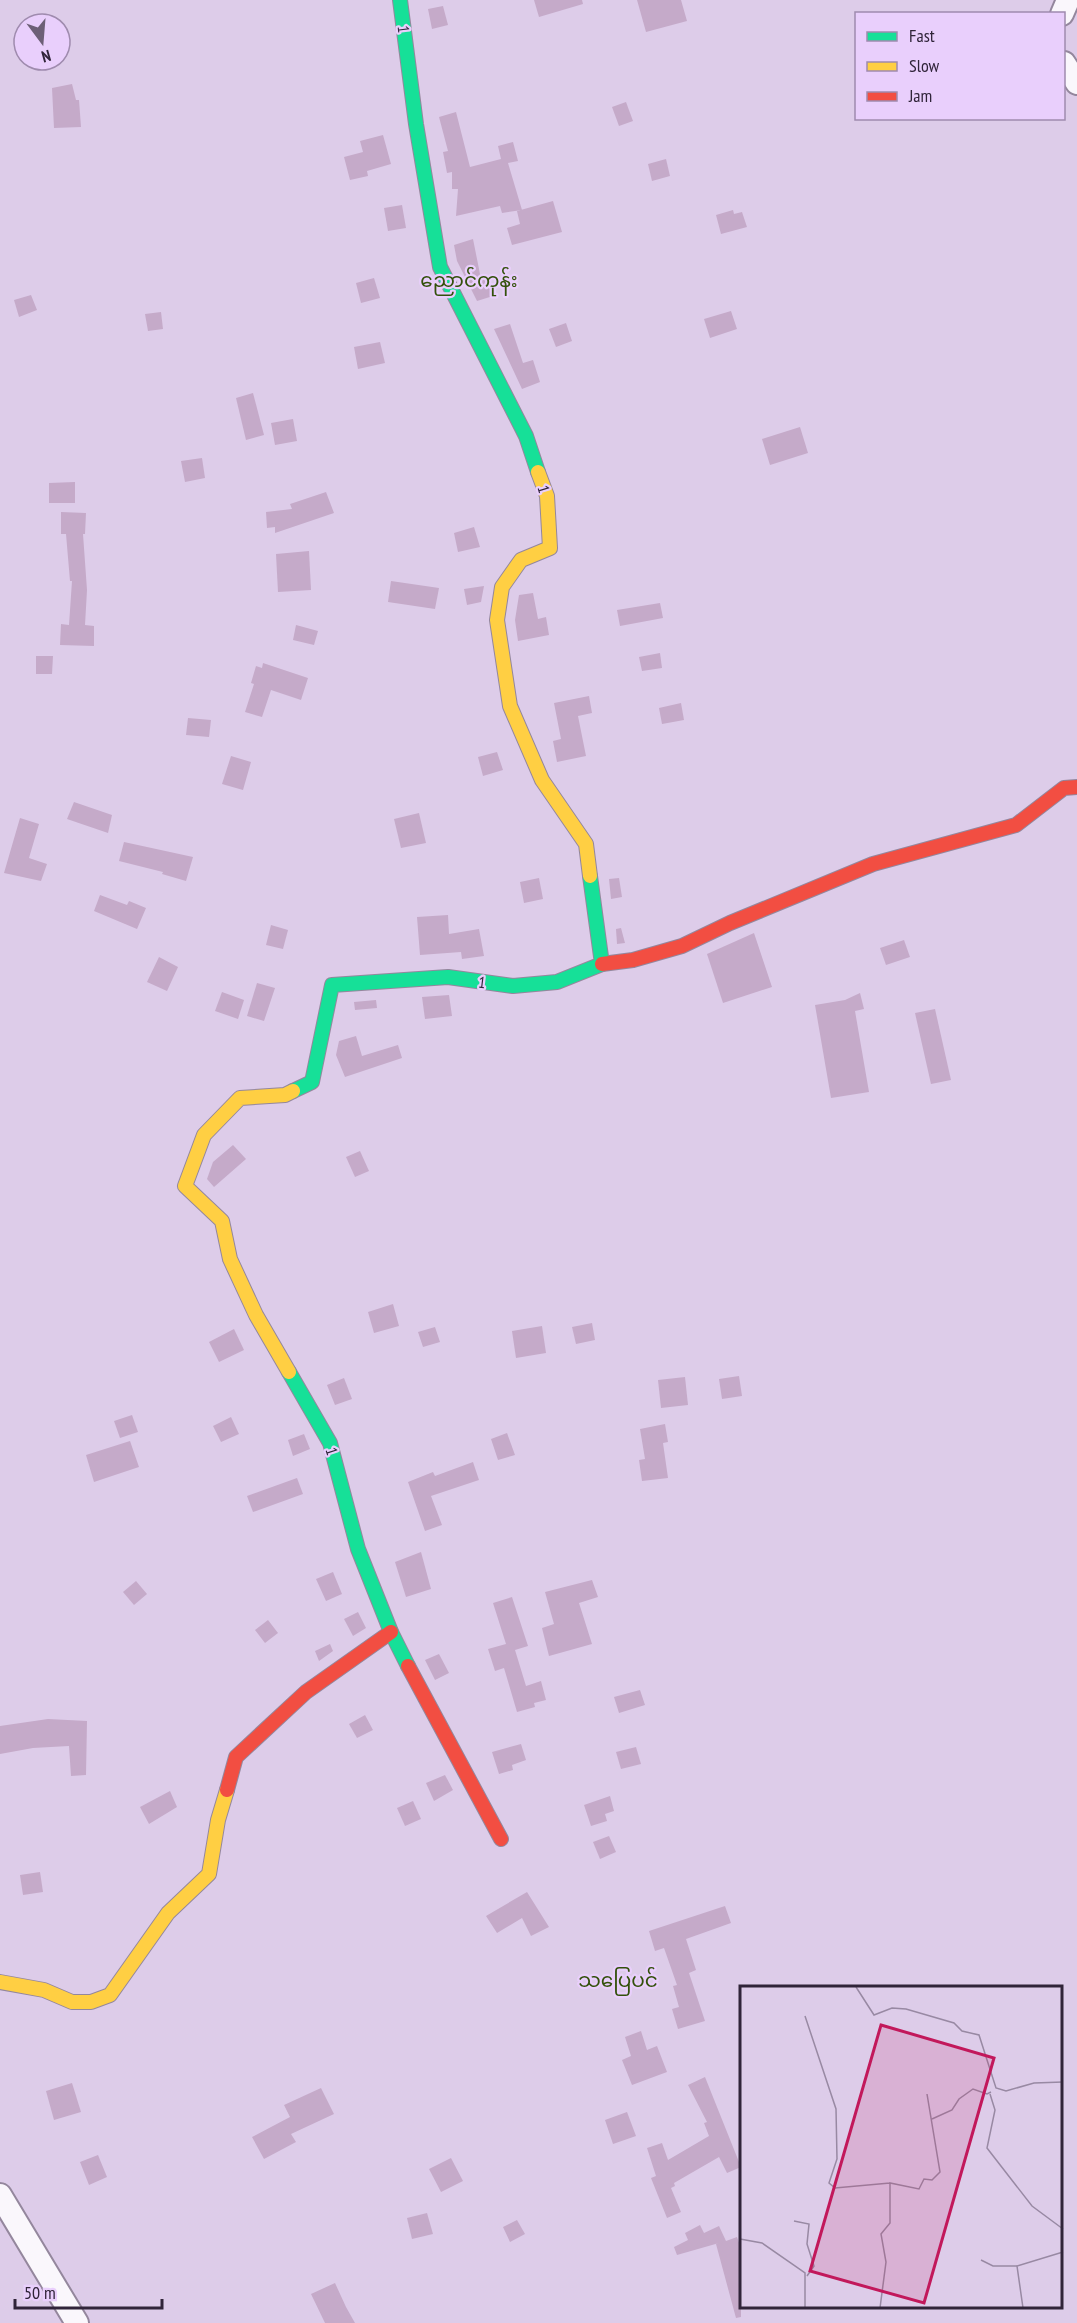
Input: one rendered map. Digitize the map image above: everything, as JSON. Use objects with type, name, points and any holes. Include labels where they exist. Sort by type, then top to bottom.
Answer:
[{"type":"street","name":"1","points":[[400,0],[416,124],[440,267],[526,436],[547,496],[550,548],[521,560],[502,586],[497,620],[510,706],[542,780],[586,844],[602,964],[557,982],[513,986],[448,978],[332,985],[312,1082],[285,1095],[240,1098],[204,1135],[185,1186],[222,1221],[230,1259],[256,1315],[330,1443],[358,1549],[391,1632],[436,1724],[501,1839]]},
{"type":"street","points":[[1065,65],[1077,83]]},
{"type":"street","points":[[602,964],[633,960],[682,946],[730,923],[873,864],[1016,825],[1064,788],[1077,788]]},
{"type":"street","points":[[0,1982],[44,1990],[72,2002],[91,2002],[110,1995],[168,1913],[209,1874],[218,1820],[236,1757],[306,1692],[391,1632]]},
{"type":"street","points":[[0,2195],[77,2323]]},
{"type":"building","points":[[534,0],[582,0],[583,4],[539,17]]},
{"type":"building","points":[[637,0],[681,0],[687,21],[646,32]]},
{"type":"building","points":[[443,6],[448,25],[432,29],[428,9]]},
{"type":"building","points":[[72,84],[76,100],[79,100],[81,127],[54,128],[52,88]]},
{"type":"building","points":[[626,102],[633,121],[619,126],[612,107]]},
{"type":"building","points":[[456,112],[470,167],[501,159],[498,146],[513,142],[518,161],[508,163],[522,210],[502,213],[500,206],[456,216],[458,189],[452,189],[452,172],[447,173],[443,152],[448,151],[439,117]]},
{"type":"building","points":[[383,135],[391,164],[367,171],[368,176],[350,180],[344,157],[363,152],[360,141]]},
{"type":"building","points":[[666,159],[670,176],[652,181],[648,164]]},
{"type":"building","points":[[553,201],[562,232],[512,245],[507,228],[520,224],[517,211]]},
{"type":"building","points":[[402,205],[406,228],[388,231],[384,208]]},
{"type":"building","points":[[733,210],[734,214],[742,212],[747,227],[721,234],[716,215]]},
{"type":"building","points":[[473,239],[481,279],[489,279],[493,296],[477,301],[457,261],[454,245]]},
{"type":"building","points":[[374,278],[380,298],[361,303],[356,283]]},
{"type":"building","points":[[31,295],[37,310],[19,317],[14,300]]},
{"type":"building","points":[[731,311],[737,329],[710,338],[704,319]]},
{"type":"building","points":[[161,312],[163,329],[148,331],[145,314]]},
{"type":"building","points":[[566,323],[572,341],[556,347],[549,329]]},
{"type":"building","points":[[510,324],[523,363],[533,360],[540,382],[522,389],[494,329]]},
{"type":"building","points":[[380,342],[385,363],[358,369],[354,347]]},
{"type":"building","points":[[253,393],[264,435],[246,440],[236,398]]},
{"type":"building","points":[[293,419],[297,441],[275,445],[271,423]]},
{"type":"building","points":[[800,427],[808,453],[770,465],[762,439]]},
{"type":"building","points":[[202,458],[205,478],[185,482],[181,461]]},
{"type":"building","points":[[75,482],[75,503],[49,503],[49,483]]},
{"type":"building","points":[[326,492],[334,513],[275,533],[275,527],[267,528],[266,512],[292,509],[290,504]]},
{"type":"building","points":[[61,512],[86,513],[85,534],[83,534],[87,590],[85,625],[94,626],[94,646],[60,645],[61,624],[69,625],[72,581],[70,581],[66,534],[61,534]]},
{"type":"building","points":[[474,527],[480,547],[458,552],[454,533]]},
{"type":"building","points":[[309,551],[311,590],[278,592],[276,554]]},
{"type":"building","points":[[391,581],[439,588],[435,609],[388,602]]},
{"type":"building","points":[[484,586],[481,602],[467,605],[464,589]]},
{"type":"building","points":[[533,593],[538,619],[546,617],[549,635],[518,641],[515,620],[519,595]]},
{"type":"building","points":[[660,603],[663,618],[620,626],[617,610]]},
{"type":"building","points":[[296,625],[318,631],[314,645],[293,640]]},
{"type":"building","points":[[660,653],[662,668],[642,671],[639,657]]},
{"type":"building","points":[[36,656],[53,656],[52,674],[36,674]]},
{"type":"building","points":[[263,663],[308,678],[301,700],[271,690],[262,717],[245,712],[254,684],[251,683],[256,666],[262,668]]},
{"type":"building","points":[[589,696],[592,713],[578,716],[586,756],[557,762],[553,741],[561,739],[554,703]]},
{"type":"building","points":[[681,703],[684,720],[662,724],[659,708]]},
{"type":"building","points":[[188,718],[211,720],[209,737],[186,735]]},
{"type":"building","points":[[497,752],[503,770],[483,776],[478,757]]},
{"type":"building","points":[[231,756],[251,762],[243,790],[222,784]]},
{"type":"building","points":[[74,802],[112,815],[108,833],[67,819]]},
{"type":"building","points":[[419,813],[426,843],[401,848],[394,819]]},
{"type":"building","points":[[20,818],[39,824],[29,858],[47,864],[41,881],[4,873]]},
{"type":"building","points":[[124,842],[193,857],[186,881],[162,874],[163,872],[119,861]]},
{"type":"building","points":[[539,878],[543,899],[524,903],[520,882]]},
{"type":"building","points":[[619,878],[622,897],[611,899],[609,879]]},
{"type":"building","points":[[100,895],[127,905],[129,901],[146,908],[137,929],[94,911]]},
{"type":"building","points":[[448,915],[449,934],[479,929],[484,956],[462,959],[461,952],[420,955],[417,917]]},
{"type":"building","points":[[271,925],[288,930],[283,949],[266,945]]},
{"type":"building","points":[[621,928],[625,943],[617,944],[616,929]]},
{"type":"building","points":[[754,933],[772,987],[723,1003],[707,954]]},
{"type":"building","points":[[904,940],[910,957],[886,965],[880,948]]},
{"type":"building","points":[[159,957],[178,967],[167,991],[147,982]]},
{"type":"building","points":[[257,983],[275,988],[264,1021],[247,1016]]},
{"type":"building","points":[[222,992],[244,1000],[238,1019],[215,1011]]},
{"type":"building","points":[[860,993],[864,1009],[855,1011],[869,1092],[831,1098],[815,1005],[845,1000]]},
{"type":"building","points":[[449,995],[452,1016],[425,1019],[422,997]]},
{"type":"building","points":[[376,1000],[377,1008],[355,1010],[354,1002]]},
{"type":"building","points":[[935,1009],[951,1080],[931,1084],[915,1013]]},
{"type":"building","points":[[356,1036],[362,1056],[398,1045],[402,1058],[345,1077],[336,1055],[339,1041]]},
{"type":"building","points":[[233,1145],[246,1159],[214,1187],[207,1179],[213,1162]]},
{"type":"building","points":[[360,1151],[369,1171],[355,1177],[346,1157]]},
{"type":"building","points":[[393,1304],[399,1326],[374,1333],[368,1312]]},
{"type":"building","points":[[592,1323],[595,1340],[576,1344],[572,1327]]},
{"type":"building","points":[[542,1326],[546,1353],[516,1358],[512,1331]]},
{"type":"building","points":[[435,1327],[440,1342],[423,1347],[418,1332]]},
{"type":"building","points":[[234,1329],[244,1350],[219,1362],[209,1342]]},
{"type":"building","points":[[739,1376],[742,1396],[722,1399],[719,1379]]},
{"type":"building","points":[[685,1377],[688,1405],[661,1408],[658,1380]]},
{"type":"building","points":[[344,1378],[352,1399],[335,1405],[327,1385]]},
{"type":"building","points":[[132,1415],[138,1432],[120,1438],[114,1421]]},
{"type":"building","points":[[231,1417],[239,1434],[221,1442],[213,1426]]},
{"type":"building","points":[[665,1424],[668,1442],[663,1443],[668,1478],[642,1481],[639,1460],[645,1459],[640,1429]]},
{"type":"building","points":[[507,1433],[515,1455],[498,1460],[491,1439]]},
{"type":"building","points":[[304,1434],[310,1449],[293,1456],[288,1440]]},
{"type":"building","points":[[130,1441],[139,1467],[94,1482],[86,1455]]},
{"type":"building","points":[[473,1462],[479,1480],[431,1496],[442,1525],[425,1531],[408,1482],[433,1472],[435,1476]]},
{"type":"building","points":[[297,1478],[303,1494],[253,1512],[247,1496]]},
{"type":"building","points":[[421,1552],[431,1589],[406,1597],[395,1562]]},
{"type":"building","points":[[333,1572],[342,1594],[326,1601],[316,1579]]},
{"type":"building","points":[[592,1580],[598,1597],[579,1603],[592,1644],[549,1656],[542,1628],[554,1624],[545,1592]]},
{"type":"building","points":[[136,1581],[147,1594],[134,1605],[123,1592]]},
{"type":"building","points":[[512,1597],[528,1646],[515,1650],[526,1686],[541,1681],[546,1700],[534,1703],[535,1707],[517,1712],[504,1668],[495,1671],[488,1649],[506,1644],[493,1603]]},
{"type":"building","points":[[358,1612],[366,1628],[353,1636],[344,1619]]},
{"type":"building","points":[[268,1620],[278,1633],[265,1643],[255,1630]]},
{"type":"building","points":[[330,1644],[333,1651],[319,1661],[315,1651]]},
{"type":"building","points":[[439,1654],[449,1673],[435,1680],[425,1660]]},
{"type":"building","points":[[640,1690],[645,1705],[619,1713],[614,1697]]},
{"type":"building","points":[[365,1715],[373,1730],[357,1738],[349,1724]]},
{"type":"building","points":[[48,1719],[87,1721],[86,1775],[71,1776],[69,1746],[33,1748],[0,1754],[0,1726]]},
{"type":"building","points":[[521,1744],[526,1760],[512,1765],[513,1770],[499,1774],[492,1752]]},
{"type":"building","points":[[636,1747],[641,1764],[621,1769],[616,1752]]},
{"type":"building","points":[[445,1775],[453,1790],[434,1801],[426,1783]]},
{"type":"building","points":[[170,1791],[177,1807],[149,1824],[140,1807]]},
{"type":"building","points":[[610,1796],[614,1811],[605,1814],[607,1821],[591,1826],[584,1805]]},
{"type":"building","points":[[413,1801],[421,1819],[405,1826],[397,1808]]},
{"type":"building","points":[[609,1836],[616,1852],[600,1859],[593,1842]]},
{"type":"building","points":[[40,1872],[43,1892],[23,1895],[20,1875]]},
{"type":"building","points":[[527,1892],[549,1927],[531,1936],[522,1918],[497,1933],[486,1916]]},
{"type":"building","points":[[725,1906],[731,1923],[686,1939],[696,1970],[689,1973],[705,2021],[678,2029],[672,2009],[679,2007],[673,1986],[677,1985],[664,1948],[655,1951],[649,1931]]},
{"type":"building","points":[[641,2031],[647,2050],[657,2046],[667,2072],[632,2085],[622,2060],[631,2056],[625,2037]]},
{"type":"building","points":[[705,2077],[740,2167],[727,2173],[719,2157],[674,2183],[675,2186],[671,2188],[681,2212],[667,2218],[651,2178],[656,2176],[647,2148],[662,2143],[668,2160],[709,2136],[704,2123],[707,2122],[688,2085]]},
{"type":"building","points":[[72,2083],[81,2112],[54,2120],[46,2091]]},
{"type":"building","points":[[321,2088],[334,2114],[291,2134],[296,2142],[264,2159],[252,2137],[290,2117],[284,2105]]},
{"type":"building","points":[[627,2112],[636,2136],[613,2144],[605,2120]]},
{"type":"building","points":[[98,2155],[107,2177],[89,2185],[80,2162]]},
{"type":"building","points":[[451,2158],[463,2181],[441,2192],[429,2169]]},
{"type":"building","points":[[427,2213],[433,2234],[412,2239],[407,2218]]},
{"type":"building","points":[[517,2220],[525,2234],[510,2242],[503,2227]]},
{"type":"building","points":[[700,2225],[704,2233],[719,2226],[726,2241],[737,2237],[740,2245],[741,2317],[736,2318],[716,2244],[719,2243],[677,2255],[674,2247],[688,2240],[685,2233]]},
{"type":"building","points":[[335,2283],[355,2323],[325,2323],[311,2294]]},
{"type":"traffic: fast","points":[[400,0],[416,124],[440,267],[526,436],[538,472]]},
{"type":"traffic: fast","points":[[293,1091],[312,1082],[332,985],[448,977],[513,986],[557,982],[602,964],[590,876]]},
{"type":"traffic: fast","points":[[289,1372],[330,1443],[358,1549],[391,1632],[408,1666]]},
{"type":"traffic: slow","points":[[538,472],[547,496],[550,548],[521,560],[502,587],[497,620],[510,706],[542,780],[586,844],[590,876]]},
{"type":"traffic: slow","points":[[289,1372],[256,1315],[230,1259],[222,1221],[185,1186],[204,1135],[240,1098],[285,1095],[293,1091]]},
{"type":"traffic: slow","points":[[0,1982],[44,1990],[72,2002],[91,2002],[110,1995],[168,1913],[209,1874],[218,1820],[227,1790]]},
{"type":"traffic: jam","points":[[602,964],[633,960],[682,946],[730,923],[873,864],[1016,825],[1064,788],[1077,787]]},
{"type":"traffic: jam","points":[[227,1790],[236,1757],[306,1692],[391,1632]]},
{"type":"traffic: jam","points":[[408,1666],[501,1839]]},
{"type":"district","name":"ညောင်ကုန်း","points":[[469,280]]},
{"type":"district","name":"သပြေပင်","points":[[618,1980]]}]
